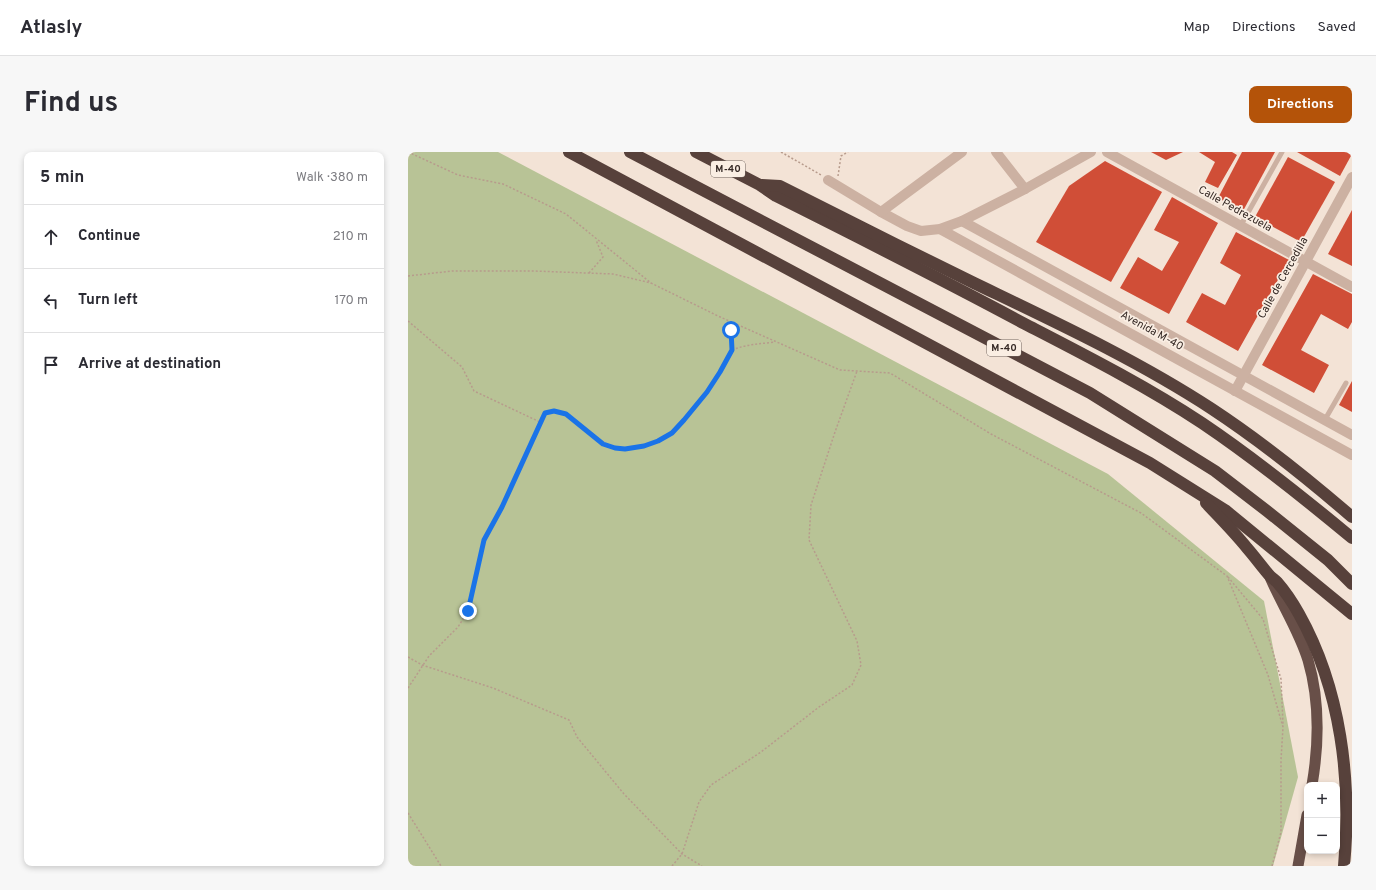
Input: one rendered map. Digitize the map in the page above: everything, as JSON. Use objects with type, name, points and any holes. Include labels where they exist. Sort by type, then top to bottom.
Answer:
[{"type":"highway","points":[[569,152],[1150,463],[1225,510],[1352,614]]},
{"type":"highway","name":"M-40","points":[[630,152],[1090,393],[1215,471],[1268,511],[1328,560],[1352,584]]},
{"type":"highway","name":"M-40","points":[[696,152],[760,185],[776,196],[990,305],[1115,371],[1158,396],[1201,423],[1244,453],[1301,496],[1352,538]]},
{"type":"highway","points":[[760,185],[780,186],[1065,327],[1168,382],[1212,409],[1262,443],[1307,478],[1352,517]]},
{"type":"highway","points":[[1307,478],[1352,507]]},
{"type":"highway","points":[[1196,492],[1246,546],[1270,576],[1278,583],[1299,614],[1320,657],[1336,708],[1345,750],[1347,776],[1347,825],[1344,866]]},
{"type":"highway","points":[[1270,576],[1291,619],[1308,660],[1316,704],[1318,738],[1316,765],[1313,782]]},
{"type":"highway","points":[[1298,866],[1306,818]]},
{"type":"street","points":[[880,212],[962,152]]},
{"type":"street","points":[[996,152],[1025,189]]},
{"type":"street","points":[[830,181],[880,212],[907,226],[921,231],[940,229],[962,221],[1025,189],[1091,152]]},
{"type":"street","name":"Calle Pedrezuela","points":[[1107,152],[1352,286]]},
{"type":"street","name":"Calle de Cercedilla","points":[[1234,391],[1352,177]]},
{"type":"street","name":"Avenida M-40","points":[[962,221],[1352,435]]},
{"type":"street","name":"Avenida M-40","points":[[940,229],[1352,455]]},
{"type":"street","points":[[1171,355],[1169,348],[1172,342],[1179,340]]},
{"type":"lane","points":[[1241,226],[1282,152]]},
{"type":"lane","points":[[1323,419],[1327,416],[1346,383]]},
{"type":"path","points":[[408,152],[458,175],[503,184],[566,214],[651,283]]},
{"type":"path","points":[[781,152],[830,181],[841,156],[848,152]]},
{"type":"path","points":[[589,273],[603,257],[596,238]]},
{"type":"path","points":[[408,276],[452,271],[534,271],[613,274],[651,283],[727,320],[840,370],[890,373],[991,434],[1140,513],[1227,576],[1262,619],[1281,679],[1283,727],[1281,832],[1272,866]]},
{"type":"path","points":[[408,320],[462,366],[474,391],[540,422]]},
{"type":"path","points":[[408,688],[430,656],[458,627],[468,611],[484,540],[502,507],[545,413],[554,411],[566,414],[603,444],[615,448],[625,449],[644,446],[658,441],[672,433],[684,420],[707,392],[723,368],[732,350],[731,330],[727,320]]},
{"type":"path","points":[[732,350],[754,343],[776,342]]},
{"type":"path","points":[[672,866],[682,854],[699,802],[712,785],[761,752],[819,707],[852,685],[861,665],[857,641],[809,540],[811,504],[857,371]]},
{"type":"path","points":[[1227,576],[1268,675],[1283,727]]},
{"type":"path","points":[[408,657],[423,665],[493,688],[568,720],[577,738],[624,794],[682,854],[702,866]]},
{"type":"path","points":[[408,813],[441,866]]},
{"type":"green space","points":[[408,152],[498,152],[1108,474],[1264,601],[1298,777],[1273,866],[408,866]]},
{"type":"building","points":[[1151,152],[1183,152],[1166,160]]},
{"type":"building","points":[[1199,152],[1232,152],[1237,155],[1218,188],[1205,182],[1215,162]]},
{"type":"building","points":[[1242,152],[1275,152],[1243,211],[1218,198]]},
{"type":"building","points":[[1297,152],[1352,152],[1352,154],[1340,176]]},
{"type":"building","points":[[1288,157],[1335,182],[1301,242],[1255,217]]},
{"type":"building","points":[[1105,161],[1162,192],[1111,282],[1036,242],[1069,186]]},
{"type":"building","points":[[1172,197],[1218,223],[1169,314],[1120,288],[1138,257],[1162,271],[1179,242],[1154,230]]},
{"type":"building","points":[[1352,210],[1352,266],[1328,254]]},
{"type":"building","points":[[1236,232],[1289,260],[1238,351],[1186,322],[1202,293],[1225,305],[1241,275],[1220,263]]},
{"type":"building","points":[[1313,274],[1352,294],[1352,322],[1348,329],[1321,314],[1301,350],[1329,365],[1314,393],[1262,365]]},
{"type":"building","points":[[1352,381],[1352,412],[1339,405]]},
{"type":"route","points":[[468,611],[484,540],[502,507],[545,413],[554,411],[566,414],[594,435],[603,444],[615,448],[625,449],[644,446],[658,441],[672,433],[707,392],[729,358],[732,350],[731,330]]}]
